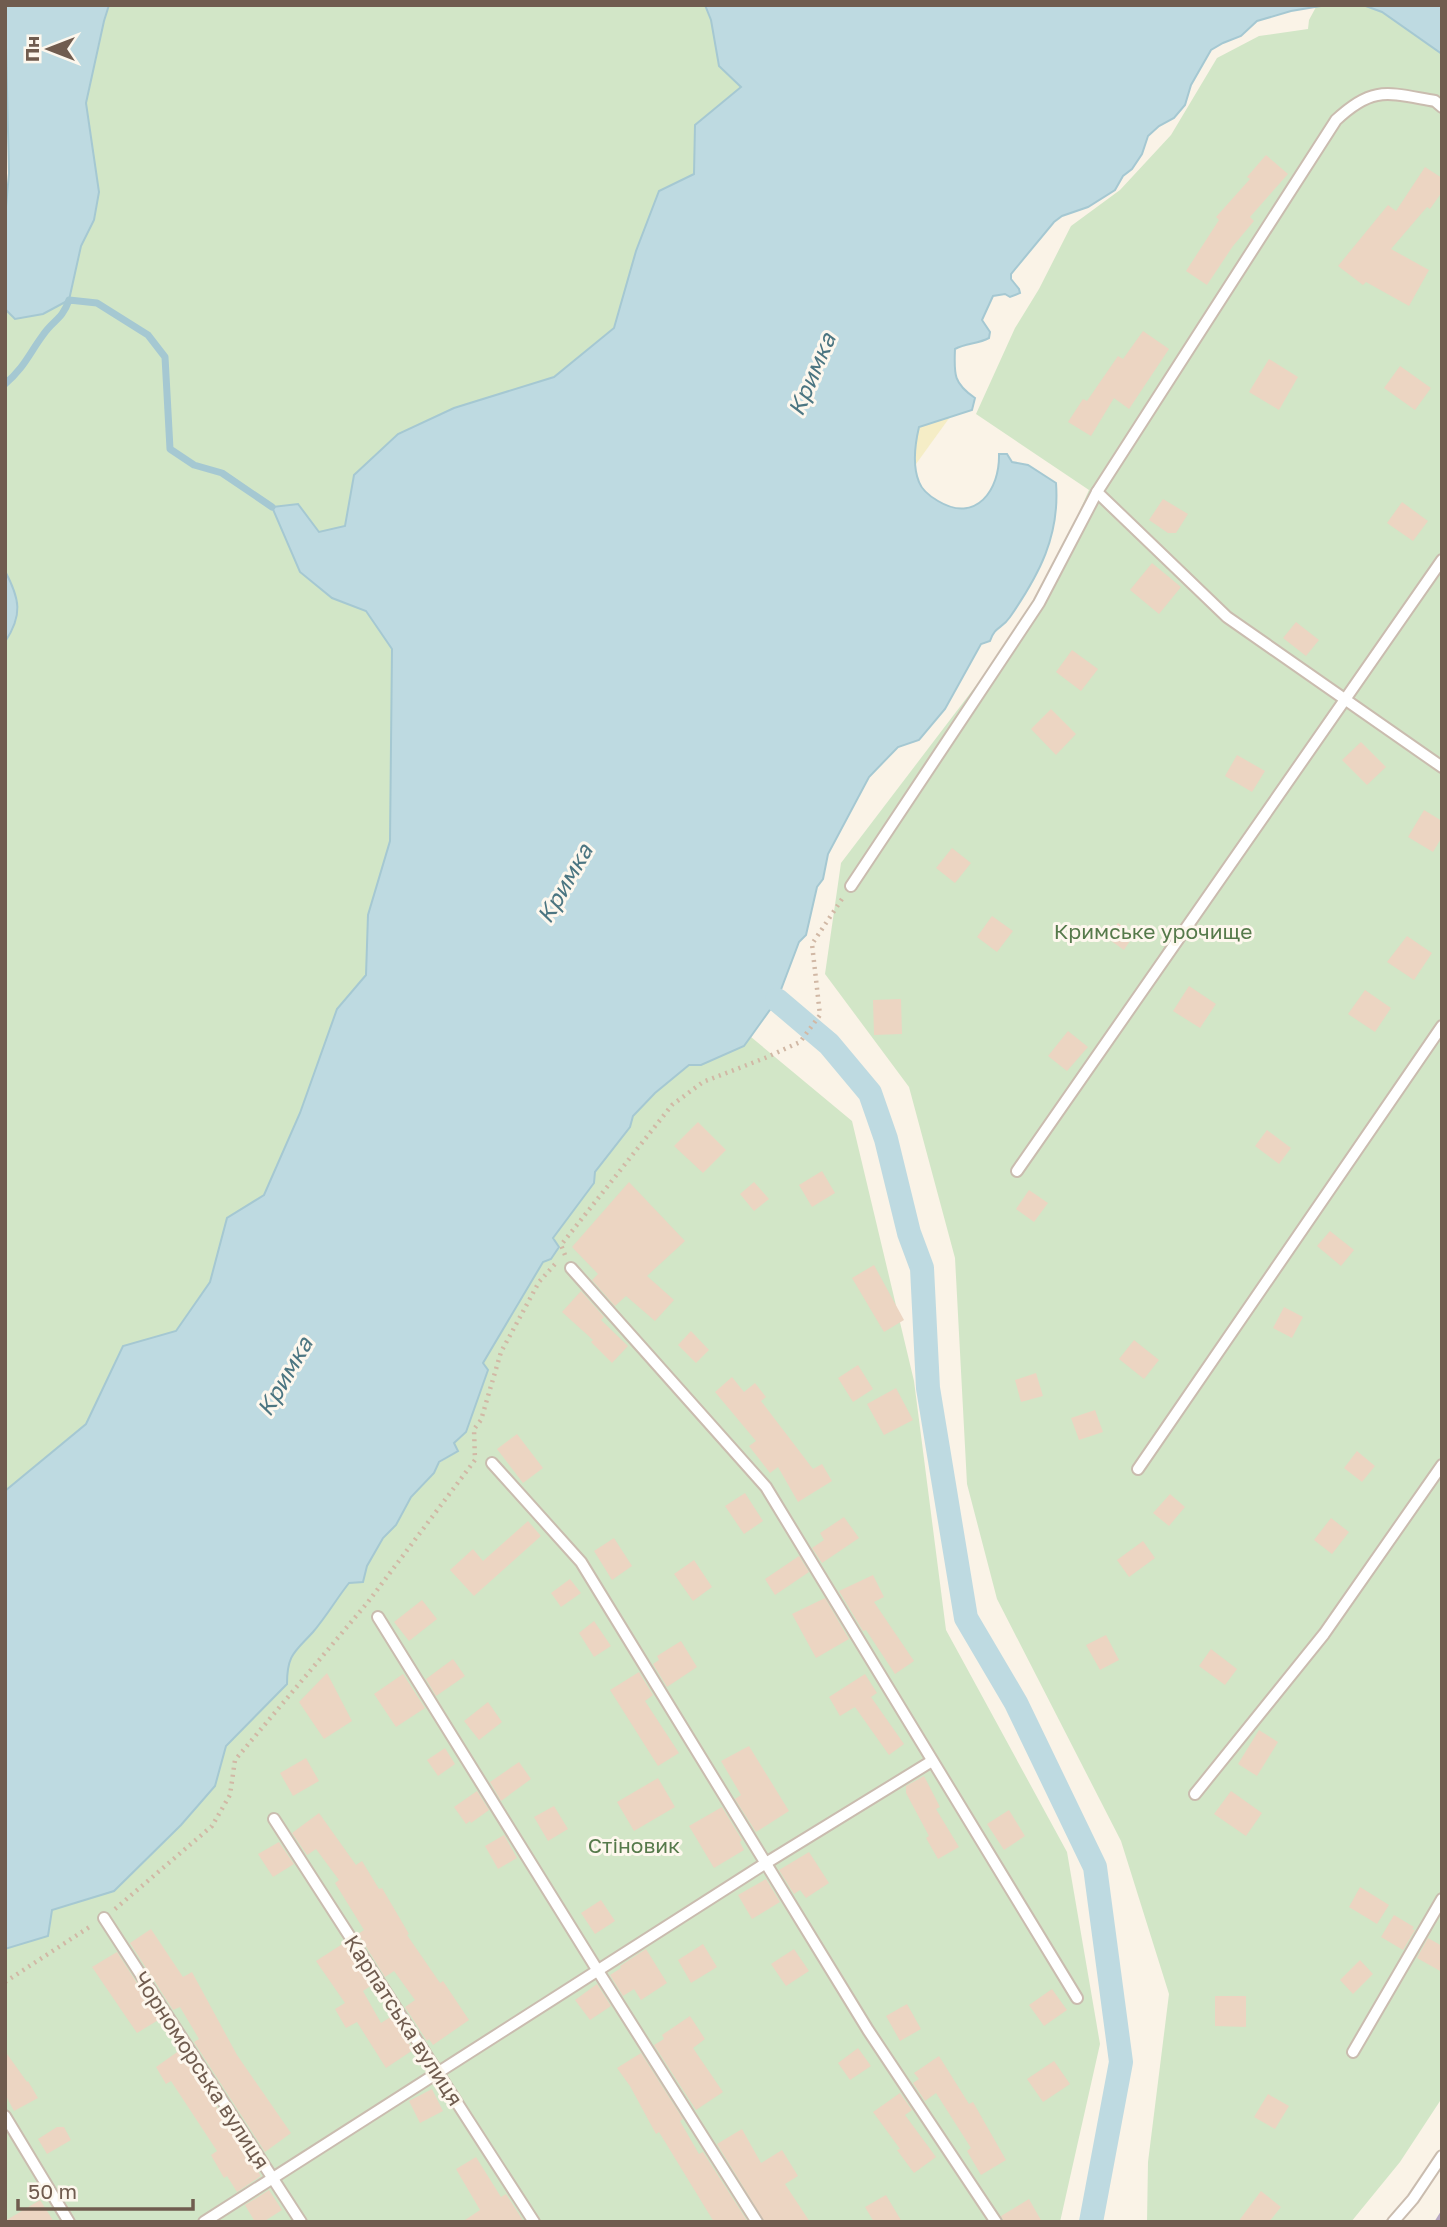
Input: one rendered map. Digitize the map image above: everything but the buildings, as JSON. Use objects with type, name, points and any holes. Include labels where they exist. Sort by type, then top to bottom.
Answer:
[{"type":"lane","points":[[851,886],[1039,603],[1097,492],[1336,120],[1353,104],[1379,93],[1435,101],[1442,107]]},
{"type":"lane","points":[[1097,492],[1227,617],[1442,767]]},
{"type":"lane","points":[[1017,1171],[1442,560]]},
{"type":"lane","points":[[1138,1469],[1442,1026]]},
{"type":"lane","points":[[571,1269],[766,1486],[1077,1998]]},
{"type":"lane","points":[[492,1463],[581,1562],[868,2030],[996,2222]]},
{"type":"lane","points":[[1195,1794],[1324,1634],[1442,1465]]},
{"type":"lane","points":[[378,1617],[597,1971],[757,2222]]},
{"type":"lane","points":[[204,2222],[766,1863],[932,1761]]},
{"type":"lane","name":"Карпатська вулиця","points":[[274,1819],[534,2222]]},
{"type":"lane","points":[[1353,2052],[1442,1899]]},
{"type":"lane","name":"Чорноморська вулиця","points":[[104,1918],[301,2222]]},
{"type":"lane","points":[[5,2116],[69,2222]]},
{"type":"lane","points":[[1393,2222],[1413,2199],[1442,2156]]},
{"type":"path","points":[[571,1269],[561,1245],[672,1105],[703,1082],[800,1042],[820,1015],[812,944],[851,886]]},
{"type":"path","points":[[5,1982],[104,1918],[212,1826],[230,1795],[235,1760],[368,1602],[475,1460],[474,1429],[481,1420],[501,1352],[539,1282],[564,1252]]},
{"type":"green space","points":[[109,5],[705,5],[742,87],[695,125],[695,174],[659,191],[636,251],[614,328],[554,377],[454,408],[355,475],[345,526],[319,532],[332,598],[366,611],[392,649],[390,841],[368,915],[366,975],[337,1009],[300,1113],[264,1195],[227,1218],[210,1282],[176,1331],[123,1346],[86,1424],[5,1491],[5,642],[15,623],[18,606],[5,571],[5,309],[15,319],[69,300],[81,246],[94,220],[99,192],[86,103]]},
{"type":"green space","name":"Кримське урочище","points":[[1363,5],[1382,12],[1442,54],[1442,2098],[1400,2162],[1351,2222],[1147,2222],[1148,2162],[1169,1994],[1121,1841],[997,1599],[967,1484],[955,1258],[909,1087],[825,974],[841,863],[1039,603],[1089,490],[976,414],[1015,328],[1039,289],[1071,226],[1120,190],[1171,135],[1217,58],[1259,36],[1308,29],[1309,20],[1316,7]]},
{"type":"green space","name":"Стіновик","points":[[751,1037],[852,1121],[914,1381],[946,1630],[1067,1852],[1100,2044],[1060,2222],[5,2222],[5,1949],[48,1936],[52,1910],[114,1891],[215,1786],[226,1746],[286,1684],[288,1665],[293,1654],[318,1626],[349,1582],[363,1582],[367,1566],[383,1538],[396,1525],[411,1497],[434,1473],[439,1463],[458,1451],[454,1443],[466,1432],[488,1371],[483,1363],[543,1262],[551,1259],[553,1238],[594,1183],[595,1172],[630,1127],[633,1116],[655,1093],[689,1065],[701,1065],[743,1046]]},
{"type":"sand","points":[[925,398],[950,417],[916,464],[891,445]]},
{"type":"water","points":[[5,5],[109,5],[86,103],[99,192],[94,220],[81,246],[69,300],[43,314],[15,319],[5,309],[5,218],[9,173]]},
{"type":"water","name":"Кримка","points":[[705,5],[1327,5],[1291,11],[1257,21],[1241,36],[1211,50],[1191,85],[1185,105],[1174,118],[1148,136],[1142,154],[1115,190],[1088,207],[1062,216],[1054,222],[1011,274],[1011,279],[1020,293],[1010,297],[1005,294],[993,296],[982,320],[990,332],[989,338],[955,349],[956,377],[962,388],[975,398],[972,410],[919,427],[915,469],[919,482],[927,493],[938,501],[952,507],[974,506],[990,491],[995,480],[999,454],[1007,454],[1012,462],[1028,465],[1056,483],[1055,520],[1051,538],[1030,586],[1007,621],[994,633],[990,641],[981,644],[945,709],[919,740],[898,747],[869,777],[828,854],[806,935],[799,942],[777,1000],[744,1046],[701,1065],[689,1065],[655,1093],[633,1116],[630,1127],[595,1172],[594,1183],[553,1238],[559,1247],[551,1259],[543,1262],[483,1363],[488,1370],[466,1432],[454,1443],[458,1451],[439,1462],[434,1473],[411,1497],[396,1525],[383,1538],[367,1566],[363,1582],[349,1583],[318,1626],[293,1654],[287,1684],[226,1746],[215,1786],[181,1825],[114,1891],[52,1910],[48,1936],[5,1949],[5,1491],[86,1424],[123,1346],[176,1331],[210,1282],[227,1218],[264,1195],[300,1113],[337,1009],[366,975],[368,915],[390,841],[392,649],[366,611],[332,598],[300,572],[272,507],[298,504],[319,532],[345,526],[354,475],[398,434],[454,408],[554,377],[614,328],[636,251],[659,191],[694,174],[695,125],[741,87],[719,66],[711,20]]},
{"type":"water","points":[[1363,5],[1442,5],[1442,54],[1382,12]]},
{"type":"water","points":[[5,571],[14,590],[17,615],[5,642]]},
{"type":"waterway","points":[[5,384],[26,361],[69,300],[97,303],[148,335],[165,357],[170,449],[194,465],[222,473],[272,507]]},
{"type":"waterway","points":[[777,1000],[829,1044],[870,1093],[886,1139],[909,1233],[922,1268],[928,1388],[966,1618],[1016,1703],[1095,1867],[1121,2062],[1091,2222]]},
{"type":"railway","points":[[1437,2222],[1442,2214]]}]
